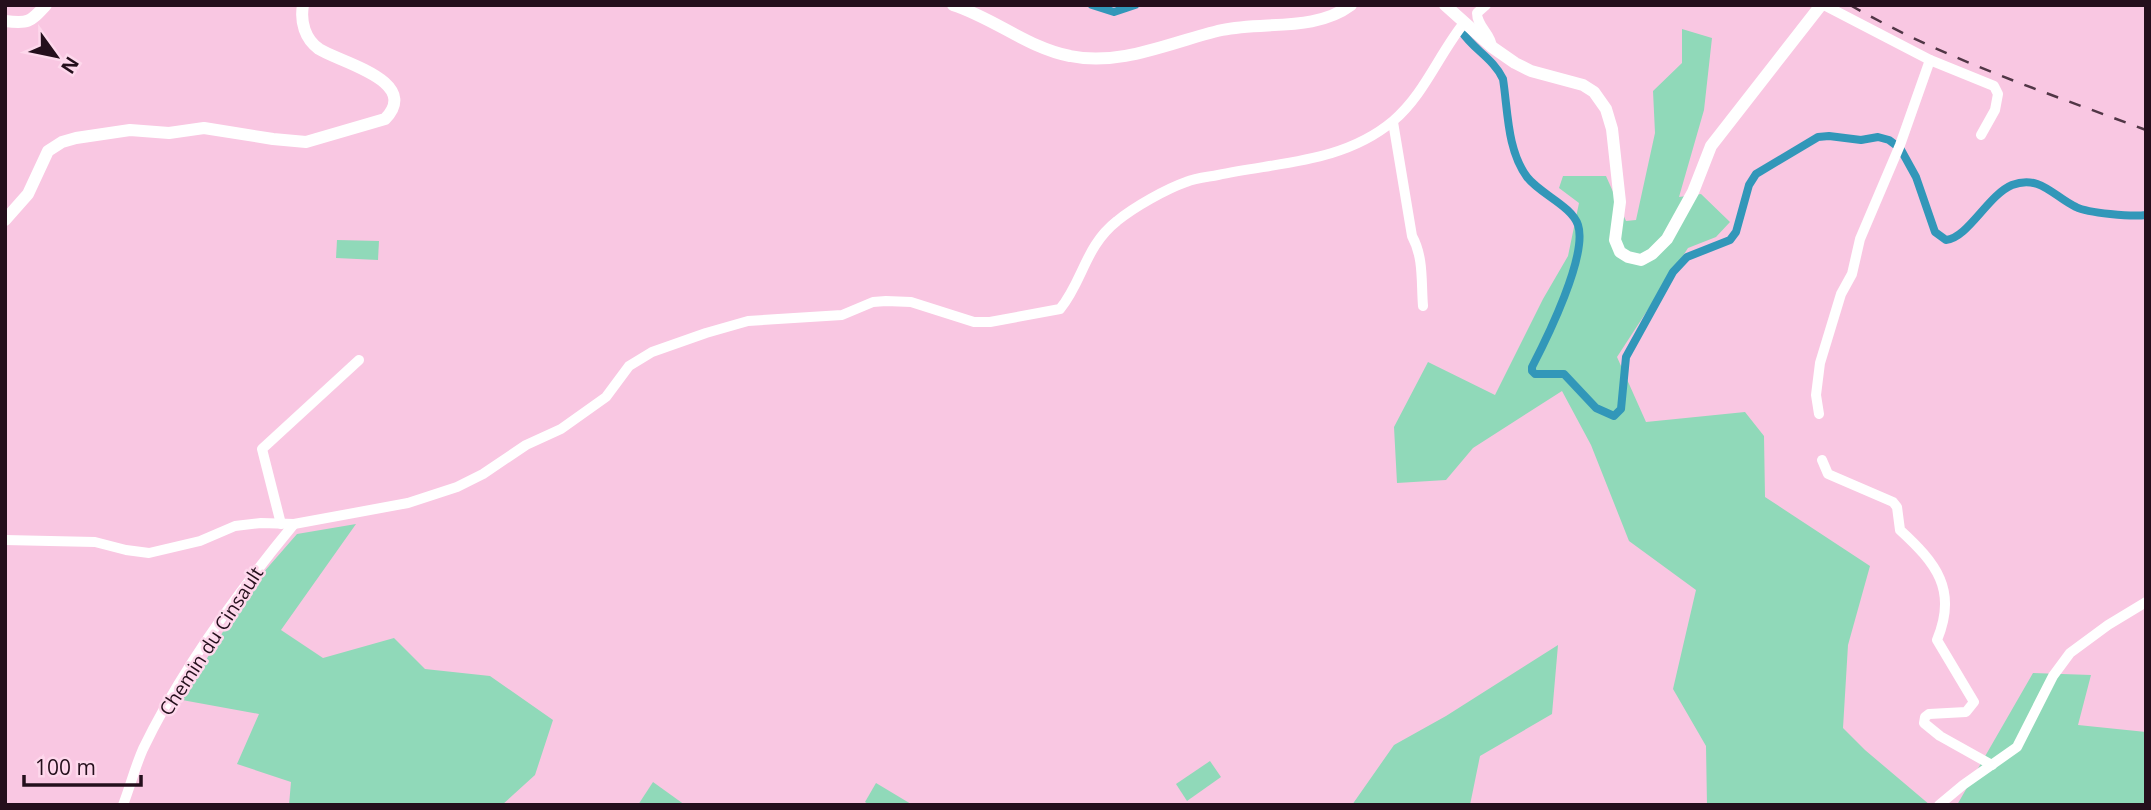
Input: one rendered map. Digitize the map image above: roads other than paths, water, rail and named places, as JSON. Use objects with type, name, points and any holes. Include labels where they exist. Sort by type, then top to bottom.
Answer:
[{"type":"street","points":[[5,21],[30,22],[46,5]]},
{"type":"street","points":[[5,220],[28,194],[48,151],[62,142],[76,138],[130,130],[169,133],[204,128],[306,142],[385,119],[390,114],[393,98],[387,83],[319,48],[308,37],[302,22],[303,5]]},
{"type":"street","points":[[953,5],[1051,51],[1072,57],[1110,59],[1222,30],[1318,21],[1337,15],[1351,5]]},
{"type":"street","points":[[1445,5],[1492,47],[1531,71],[1583,85],[1594,92],[1606,109],[1612,130],[1620,202],[1615,240],[1620,252],[1628,257],[1641,260],[1652,254],[1667,239],[1693,192],[1711,146],[1822,5],[1930,60],[1994,86],[1998,94],[1995,110],[1980,135]]},
{"type":"street","points":[[1486,5],[1477,13],[1477,21],[1492,39],[1492,47]]},
{"type":"street","points":[[5,540],[95,542],[149,553],[200,541],[235,526],[294,524],[408,503],[457,487],[483,474],[526,445],[561,429],[606,397],[629,366],[652,352],[748,321],[842,315],[873,302],[886,300],[911,302],[974,322],[990,322],[1060,309],[1070,297],[1087,258],[1101,235],[1118,220],[1154,199],[1186,182],[1331,155],[1358,144],[1392,122],[1406,108],[1464,23]]},
{"type":"street","points":[[1819,414],[1816,395],[1819,363],[1841,294],[1852,274],[1860,239],[1900,145],[1930,60]]},
{"type":"street","points":[[1392,122],[1412,236],[1418,246],[1422,267],[1423,306]]},
{"type":"street","points":[[281,524],[262,449],[359,360]]},
{"type":"street","points":[[1822,460],[1828,474],[1893,502],[1897,507],[1900,530],[1926,553],[1936,568],[1946,612],[1937,640],[1974,702],[1966,712],[1929,714],[1924,723],[1940,736],[1992,765]]},
{"type":"street","name":"Chemin du Cinsault","points":[[123,805],[142,751],[174,694],[248,579],[294,524]]},
{"type":"street","points":[[1940,805],[2017,747],[2053,676],[2070,653],[2146,602]]},
{"type":"waterway","points":[[1092,5],[1114,12],[1135,5]]},
{"type":"waterway","points":[[1462,32],[1503,79],[1509,130],[1520,166],[1533,183],[1575,218],[1578,225],[1580,239],[1572,275],[1532,371],[1535,374],[1564,374],[1596,408],[1614,416],[1621,409],[1626,357],[1673,272],[1687,257],[1730,240],[1736,232],[1749,185],[1756,174],[1818,137],[1861,140],[1878,137],[1897,146]]},
{"type":"waterway","points":[[1900,148],[1916,177],[1935,232],[1946,240],[1962,232],[2003,190],[2022,182],[2039,184],[2082,209],[2110,214],[2146,215]]},
{"type":"railway","points":[[1850,5],[1958,58],[2146,130]]}]
